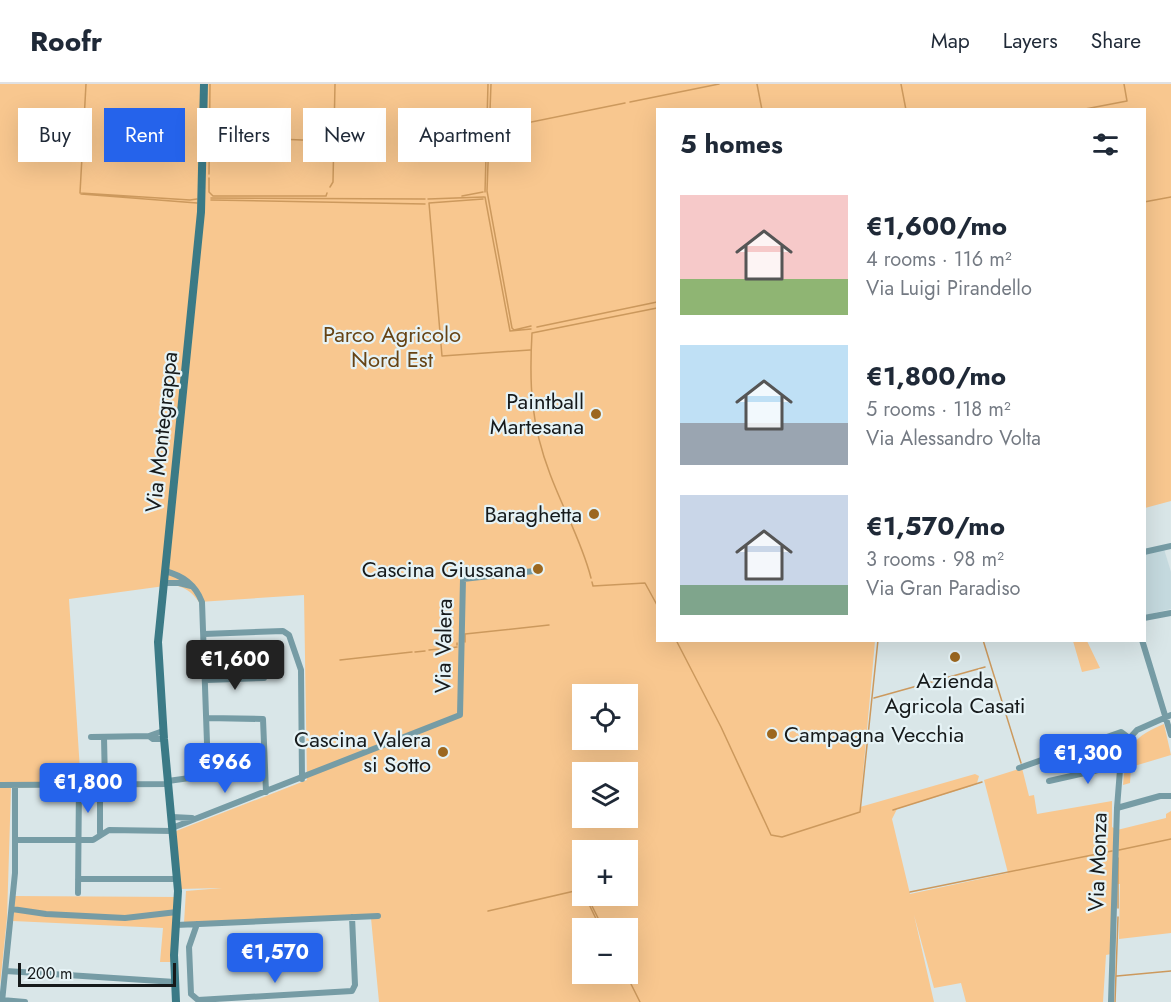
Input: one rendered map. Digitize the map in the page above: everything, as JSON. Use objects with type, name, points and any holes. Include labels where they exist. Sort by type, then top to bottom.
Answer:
[{"type":"street","name":"Via Montegrappa","points":[[176,1002],[177,879],[163,735],[158,646],[201,212],[204,84]]},
{"type":"street","points":[[1146,552],[1171,546]]},
{"type":"street","points":[[0,784],[168,782],[207,774],[202,602],[195,588],[182,576],[165,571]]},
{"type":"street","name":"Via Valera","points":[[172,829],[193,818],[302,779],[460,715],[463,579],[534,571]]},
{"type":"street","points":[[164,583],[182,583],[195,588]]},
{"type":"street","points":[[1146,618],[1171,613]]},
{"type":"street","points":[[204,634],[283,632],[290,635],[301,670],[302,779]]},
{"type":"street","points":[[1143,642],[1168,716],[1171,735]]},
{"type":"street","points":[[206,680],[264,678]]},
{"type":"street","points":[[1019,768],[1121,732],[1129,738],[1139,728],[1168,716]]},
{"type":"street","points":[[207,718],[263,719],[266,792]]},
{"type":"street","points":[[91,737],[163,735]]},
{"type":"street","points":[[104,737],[105,784]]},
{"type":"street","name":"Via Monza","points":[[1111,1002],[1117,808],[1120,765],[1129,738]]},
{"type":"street","points":[[1049,782],[1120,765]]},
{"type":"street","points":[[78,893],[79,784]]},
{"type":"street","points":[[15,785],[16,840],[12,909],[2,1001],[25,1002]]},
{"type":"street","points":[[100,795],[100,833]]},
{"type":"street","points":[[1117,808],[1160,796],[1171,796]]},
{"type":"street","name":"Via Valera","points":[[172,817],[193,818]]},
{"type":"street","points":[[16,840],[94,840],[100,833],[109,830],[172,829]]},
{"type":"street","points":[[78,879],[177,879]]},
{"type":"street","points":[[12,909],[46,914],[125,918],[177,912]]},
{"type":"street","points":[[176,925],[378,916]]},
{"type":"street","points":[[197,924],[190,939],[189,951],[191,993],[198,1000],[352,991],[355,985],[352,917]]},
{"type":"street","points":[[6,971],[175,982]]},
{"type":"shaded area","points":[[1164,549],[1171,572],[1171,609],[1146,615],[1146,554]]},
{"type":"green space","name":"Parco Agricolo Nord Est","points":[[0,84],[1171,84],[1171,501],[1146,508],[1146,108],[656,108],[656,642],[875,642],[860,807],[975,774],[979,776],[977,783],[972,786],[897,809],[892,819],[910,894],[1008,873],[984,780],[1022,768],[1029,796],[1034,795],[1037,814],[1112,801],[1112,827],[1117,830],[1166,818],[1166,814],[1171,811],[1171,933],[1119,939],[1120,884],[1116,884],[1111,954],[1106,955],[1103,1002],[966,1002],[961,983],[934,988],[914,915],[934,1002],[379,1002],[371,918],[184,923],[186,891],[222,888],[179,889],[176,831],[307,780],[304,595],[199,602],[187,590],[172,585],[69,599],[81,786],[11,788],[7,918],[0,985]]},
{"type":"green space","points":[[1073,642],[1087,642],[1100,668],[1082,672]]},
{"type":"green space","points":[[1164,724],[1171,755],[1131,767],[1130,783],[1123,785],[1126,762],[1132,746],[1144,734]]},
{"type":"green space","points":[[15,896],[178,897],[174,962],[160,962],[163,928],[13,921]]},
{"type":"waterway","points":[[86,84],[80,193],[197,199]]},
{"type":"waterway","points":[[209,174],[210,84]]},
{"type":"waterway","points":[[330,187],[333,182],[335,84]]},
{"type":"waterway","points":[[485,192],[488,84]]},
{"type":"waterway","points":[[491,84],[487,191],[512,328],[514,330],[531,326]]},
{"type":"waterway","points":[[630,102],[719,84]]},
{"type":"waterway","points":[[757,84],[762,108]]},
{"type":"waterway","points":[[901,84],[906,108]]},
{"type":"waterway","points":[[1090,108],[1127,101],[1124,84]]},
{"type":"waterway","points":[[531,122],[625,103]]},
{"type":"waterway","points":[[291,139],[303,140]]},
{"type":"waterway","points":[[209,178],[209,192],[213,196],[326,196],[327,193]]},
{"type":"waterway","points":[[462,196],[483,192]]},
{"type":"waterway","points":[[81,194],[197,203]]},
{"type":"waterway","points":[[428,199],[484,197]]},
{"type":"waterway","points":[[485,197],[510,331],[531,329]]},
{"type":"waterway","points":[[1146,202],[1171,197]]},
{"type":"waterway","points":[[211,198],[425,199]]},
{"type":"waterway","points":[[429,203],[483,199]]},
{"type":"waterway","points":[[211,200],[425,204]]},
{"type":"waterway","points":[[429,203],[442,356],[530,350]]},
{"type":"waterway","points":[[537,327],[656,302]]},
{"type":"waterway","points":[[532,333],[656,308]]},
{"type":"waterway","points":[[532,333],[531,388],[539,438],[550,474],[583,551],[591,578]]},
{"type":"waterway","points":[[592,582],[593,586],[645,583],[656,603]]},
{"type":"waterway","points":[[465,642],[465,634],[549,625]]},
{"type":"waterway","points":[[677,642],[721,727],[771,835],[782,837],[860,812],[878,642]]},
{"type":"waterway","points":[[984,642],[1021,763]]},
{"type":"waterway","points":[[443,649],[457,647]]},
{"type":"waterway","points":[[429,650],[439,649]]},
{"type":"waterway","points":[[415,652],[425,651]]},
{"type":"waterway","points":[[340,660],[412,652]]},
{"type":"waterway","points":[[874,698],[985,667]]},
{"type":"waterway","points":[[893,810],[982,782]]},
{"type":"waterway","points":[[1119,850],[1171,839]]},
{"type":"waterway","points":[[910,892],[1112,851]]},
{"type":"waterway","points":[[1118,858],[1118,908]]},
{"type":"waterway","points":[[488,911],[572,892]]},
{"type":"waterway","points":[[590,906],[596,918]]},
{"type":"waterway","points":[[592,906],[598,918]]},
{"type":"waterway","points":[[1115,1002],[1118,917]]},
{"type":"waterway","points":[[1117,976],[1171,971]]},
{"type":"waterway","points":[[631,984],[640,1002]]},
{"type":"place","name":"Paintball Martesana","points":[[596,414]]},
{"type":"place","name":"Baraghetta","points":[[594,514]]},
{"type":"place","name":"Cascina Giussana","points":[[538,569]]},
{"type":"place","name":"Azienda Agricola Casati","points":[[955,657]]},
{"type":"place","name":"Campagna Vecchia","points":[[772,734]]},
{"type":"place","name":"Cascina Valera si Sotto","points":[[443,752]]}]
